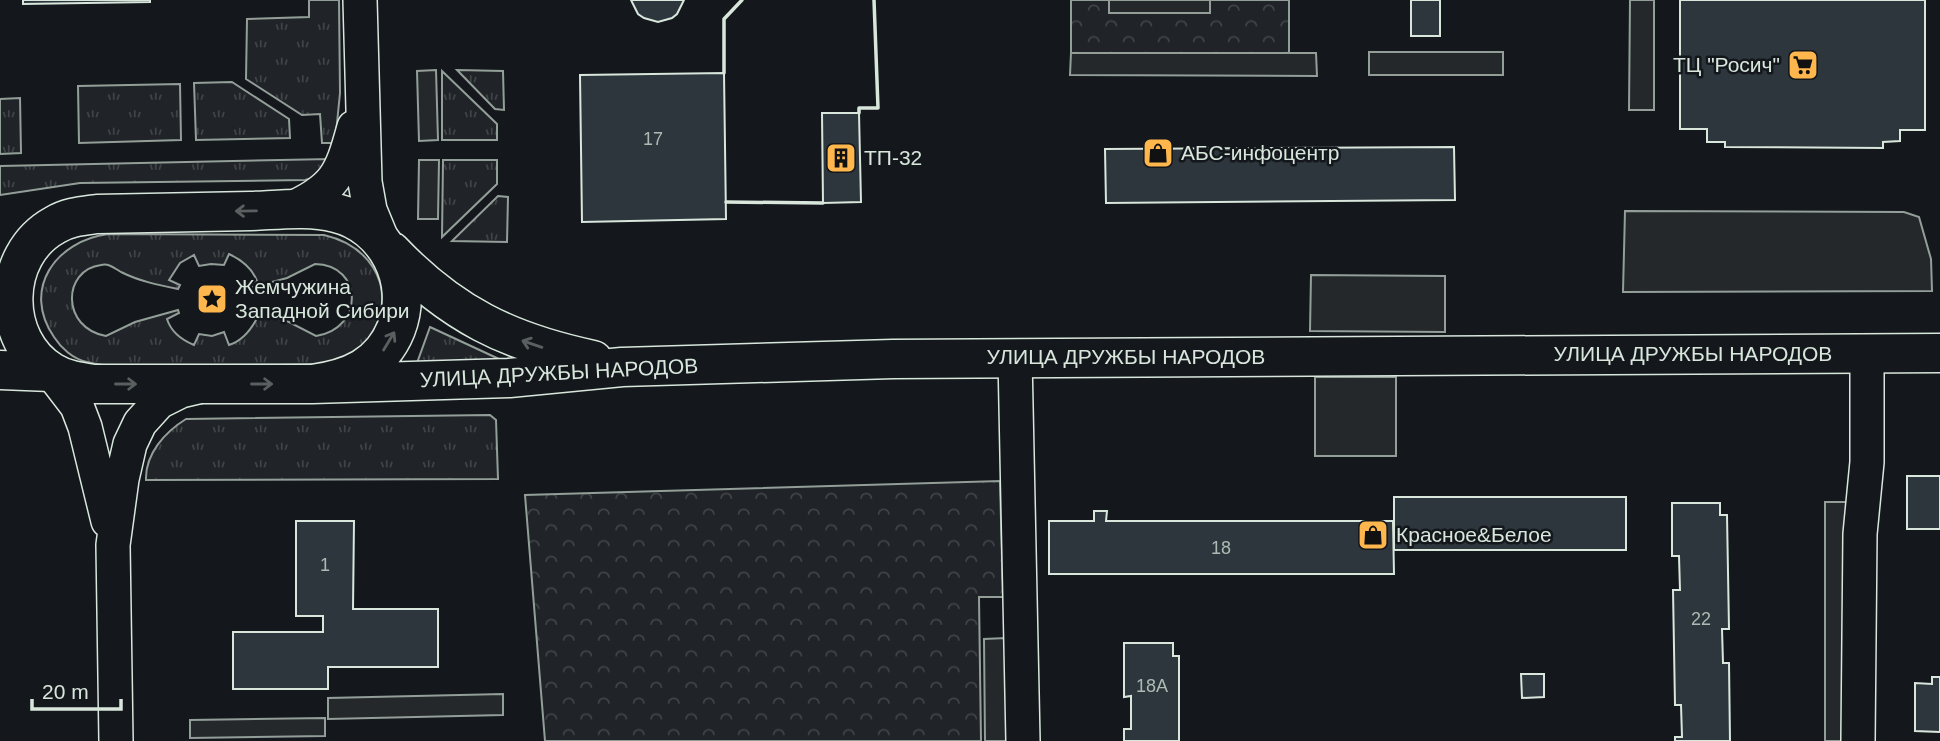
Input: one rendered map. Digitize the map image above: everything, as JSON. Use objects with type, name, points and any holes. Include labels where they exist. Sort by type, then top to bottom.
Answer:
[{"type":"main road","name":"УЛИЦА ДРУЖБЫ НАРОДОВ","points":[[312,384],[334,381],[360,372],[378,358],[391,339],[400,318],[402,296],[399,273],[384,244],[366,227],[347,216],[333,212],[288,210],[75,216],[54,225],[36,238],[22,256],[13,276],[10,298],[13,320],[21,340],[34,358],[51,372],[72,381],[94,384],[312,384],[509,378],[622,367],[1015,358],[1940,353]]},
{"type":"main road","points":[[0,256],[54,225]]},
{"type":"main road","points":[[384,244],[430,288],[476,320],[535,346],[622,367]]},
{"type":"main road","name":"УЛИЦА ДРУЖБЫ НАРОДОВ","points":[[0,370],[51,372]]},
{"type":"street","points":[[360,0],[365,182],[370,210],[384,244]]},
{"type":"street","points":[[288,210],[312,199],[328,186],[340,171],[361,101]]},
{"type":"street","points":[[1858,741],[1860,534],[1867,450],[1867,353]]},
{"type":"street","points":[[1015,358],[1023,741]]},
{"type":"street","points":[[51,372],[72,399],[85,427],[113,545]]},
{"type":"street","points":[[116,741],[113,545],[130,444],[140,423],[159,402],[181,391],[211,384]]},
{"type":"green space","points":[[309,0],[339,0],[340,93],[335,143],[322,143],[320,114],[302,115],[246,79],[247,19],[309,17]]},
{"type":"green space","points":[[1071,0],[1109,0],[1109,13],[1210,13],[1210,0],[1289,0],[1289,53],[1071,53]]},
{"type":"green space","points":[[457,70],[503,71],[504,110],[495,109]]},
{"type":"green space","points":[[442,71],[497,124],[497,140],[442,140]]},
{"type":"green space","points":[[232,82],[289,119],[290,138],[196,140],[194,83]]},
{"type":"green space","points":[[180,84],[181,140],[79,143],[78,86]]},
{"type":"green space","points":[[20,98],[21,153],[0,154],[0,99]]},
{"type":"green space","points":[[330,159],[312,178],[305,180],[80,183],[0,195],[0,166]]},
{"type":"green space","points":[[443,160],[497,160],[497,184],[442,237]]},
{"type":"green space","points":[[498,196],[508,197],[507,242],[452,241]]},
{"type":"green space","points":[[108,234],[324,235],[353,247],[373,268],[382,295],[381,310],[376,326],[360,350],[352,356],[326,364],[108,366],[82,361],[72,356],[57,341],[45,319],[41,302],[43,285],[49,270],[59,257],[89,238]],"holes":[[[229,254],[242,262],[255,276],[257,281],[245,286],[246,289],[287,278],[315,264],[331,267],[343,275],[350,285],[350,310],[343,322],[332,331],[316,336],[287,321],[245,310],[244,313],[256,320],[245,335],[229,345],[224,332],[212,336],[199,334],[194,345],[181,338],[171,328],[167,319],[179,313],[178,310],[135,322],[106,336],[91,331],[74,311],[74,288],[79,277],[88,269],[107,265],[142,280],[178,289],[180,285],[169,280],[180,263],[194,255],[199,266],[224,265]]]},
{"type":"green space","points":[[430,327],[499,359],[417,363]]},
{"type":"green space","points":[[490,415],[496,420],[498,479],[146,480],[149,461],[158,445],[171,430],[186,419]]},
{"type":"green space","points":[[1000,481],[1003,597],[979,597],[981,741],[545,741],[525,495]]},
{"type":"shaded area","points":[[1109,0],[1210,0],[1210,13],[1109,13]]},
{"type":"shaded area","points":[[1630,0],[1654,0],[1654,110],[1629,110]]},
{"type":"shaded area","points":[[1369,52],[1503,52],[1503,75],[1369,75]]},
{"type":"shaded area","points":[[1071,53],[1316,53],[1317,76],[1070,75]]},
{"type":"shaded area","points":[[436,70],[438,140],[419,141],[417,71]]},
{"type":"shaded area","points":[[419,160],[439,160],[438,219],[418,219]]},
{"type":"shaded area","points":[[1625,211],[1904,212],[1919,217],[1931,259],[1932,291],[1623,292]]},
{"type":"shaded area","points":[[1311,275],[1445,276],[1445,332],[1310,331]]},
{"type":"shaded area","points":[[1315,377],[1396,377],[1396,456],[1315,456]]},
{"type":"shaded area","points":[[1825,502],[1847,502],[1847,741],[1825,741]]},
{"type":"shaded area","points":[[1006,638],[1007,741],[985,741],[984,639]]},
{"type":"shaded area","points":[[503,694],[503,715],[328,719],[328,698]]},
{"type":"shaded area","points":[[325,718],[325,736],[190,738],[190,720]]},
{"type":"building","points":[[23,0],[150,0],[150,2],[23,4]]},
{"type":"building","points":[[631,0],[684,0],[677,14],[658,22],[638,14]]},
{"type":"building","points":[[1411,0],[1440,0],[1440,36],[1411,36]]},
{"type":"building","name":"ТЦ \"Росич\"","points":[[1680,0],[1925,0],[1925,130],[1900,130],[1900,141],[1883,142],[1883,148],[1725,147],[1725,142],[1707,142],[1707,129],[1680,129]]},
{"type":"building","points":[[724,73],[726,219],[582,222],[580,75]]},
{"type":"building","name":"ТП-32","points":[[822,113],[859,113],[861,202],[823,203]]},
{"type":"building","points":[[1454,147],[1455,200],[1106,203],[1105,149]]},
{"type":"building","points":[[1907,476],[1940,476],[1940,529],[1907,529]]},
{"type":"building","points":[[1394,497],[1626,497],[1626,550],[1394,550]]},
{"type":"building","points":[[1672,503],[1720,503],[1720,515],[1727,515],[1729,629],[1722,629],[1723,663],[1729,663],[1730,741],[1675,741],[1675,737],[1682,737],[1681,705],[1675,705],[1673,590],[1680,590],[1679,556],[1672,556]]},
{"type":"building","points":[[1094,511],[1107,511],[1106,521],[1393,521],[1394,574],[1049,574],[1049,521],[1094,521]]},
{"type":"building","points":[[296,521],[354,521],[353,609],[438,609],[438,667],[328,667],[328,689],[233,689],[233,632],[323,632],[323,616],[296,616]]},
{"type":"building","points":[[1124,643],[1173,643],[1173,656],[1179,656],[1179,741],[1124,741],[1124,729],[1131,729],[1131,696],[1124,697]]},
{"type":"building","points":[[1521,674],[1544,674],[1544,697],[1522,698]]},
{"type":"building","points":[[1932,677],[1940,677],[1940,732],[1915,731],[1915,683],[1932,684]]},
{"type":"wall","points":[[724,73],[724,19],[742,0]]},
{"type":"wall","points":[[859,113],[859,108],[878,108],[874,0]]},
{"type":"wall","points":[[726,202],[823,203]]},
{"type":"place","name":"ТЦ \"Росич\"","points":[[1803,65]]},
{"type":"place","name":"АБС-инфоцентр","points":[[1158,153]]},
{"type":"place","name":"ТП-32","points":[[841,158]]},
{"type":"place","name":"Жемчужина Западной Сибири","points":[[212,299]]},
{"type":"place","name":"Красное&Белое","points":[[1373,535]]}]
